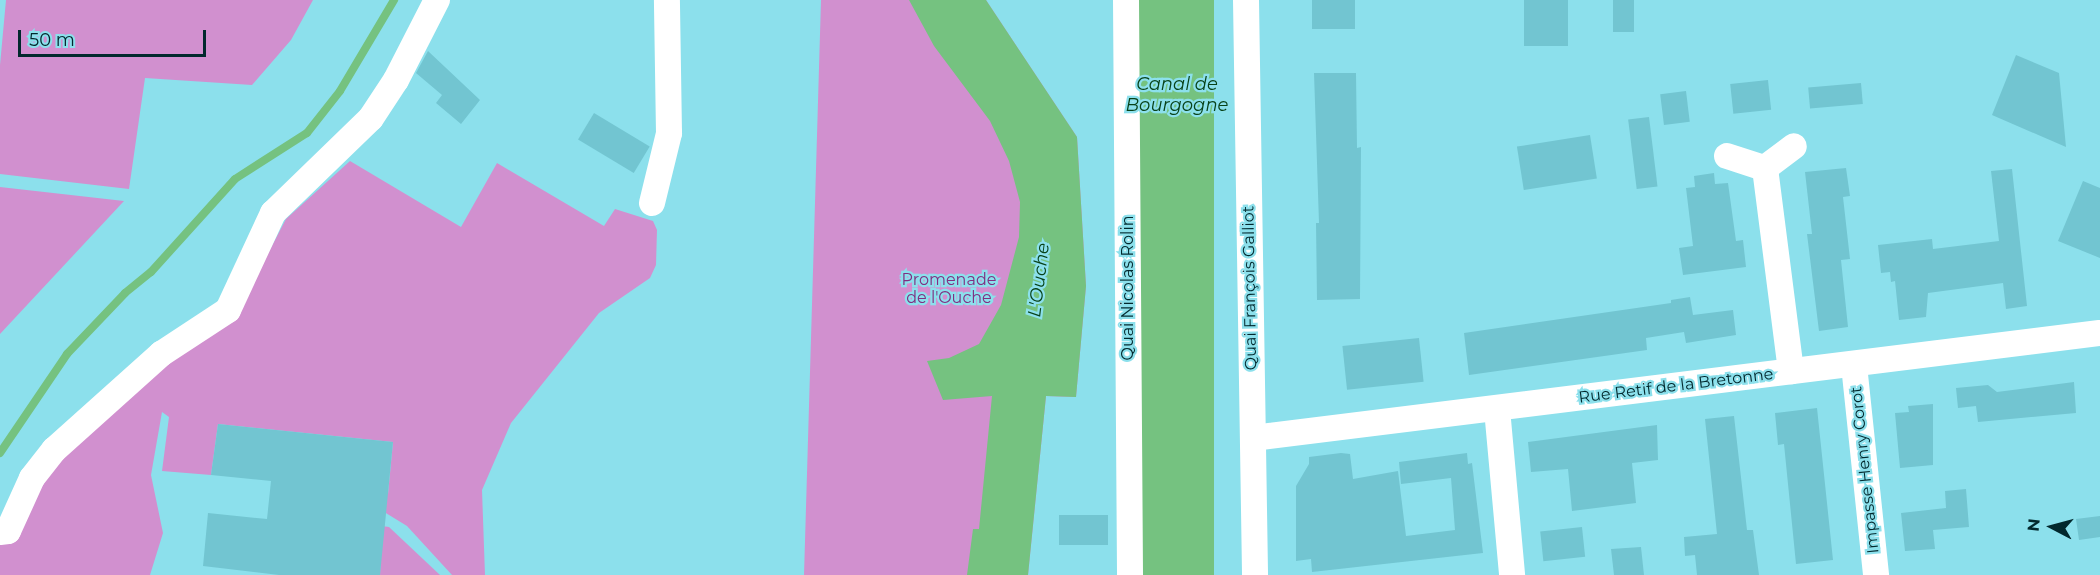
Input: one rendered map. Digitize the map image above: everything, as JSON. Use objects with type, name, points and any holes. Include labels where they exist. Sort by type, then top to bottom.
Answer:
[{"type":"street","points":[[0,532],[8,531],[32,478],[54,450],[161,354],[228,310],[273,213],[347,145],[371,118],[396,80],[437,0]]},
{"type":"street","points":[[652,203],[669,134],[667,0]]},
{"type":"street","name":"Quai Nicolas Rolin","points":[[1126,0],[1130,575]]},
{"type":"street","name":"Quai François Galliot","points":[[1246,0],[1255,575]]},
{"type":"street","points":[[1765,168],[1794,146]]},
{"type":"street","points":[[1727,156],[1765,168]]},
{"type":"street","points":[[1765,168],[1791,371]]},
{"type":"street","name":"Rue Retif de la Bretonne","points":[[1253,438],[2100,333]]},
{"type":"street","name":"Impasse Henry Corot","points":[[1854,365],[1876,575]]},
{"type":"street","points":[[1497,409],[1512,575]]},
{"type":"green space","points":[[6,0],[313,0],[291,40],[252,85],[145,78],[129,189],[0,174],[0,65]]},
{"type":"green space","name":"Promenade de l'Ouche","points":[[821,0],[986,0],[1077,137],[1086,286],[1076,397],[1046,396],[1028,575],[804,575]]},
{"type":"green space","points":[[350,161],[461,227],[497,163],[604,226],[615,209],[653,221],[657,230],[656,265],[650,278],[599,313],[511,423],[482,490],[485,575],[452,575],[407,526],[350,491],[388,494],[393,442],[218,424],[211,475],[162,471],[169,417],[162,412],[151,475],[163,533],[150,575],[0,575],[0,542],[60,453],[251,286],[286,219]]},
{"type":"green space","points":[[0,187],[124,201],[0,334]]},
{"type":"green space","points":[[382,526],[389,527],[440,575],[380,575]]},
{"type":"water","name":"L'Ouche","points":[[909,0],[986,0],[1077,137],[1086,286],[1076,397],[1046,396],[1028,575],[967,575],[973,529],[979,529],[992,396],[943,400],[927,361],[949,358],[979,344],[1001,305],[1019,237],[1020,202],[1009,161],[990,121],[934,46]]},
{"type":"water","name":"Canal de Bourgogne","points":[[1139,0],[1214,0],[1214,575],[1139,575]]},
{"type":"building","points":[[1312,0],[1355,0],[1355,29],[1312,29]]},
{"type":"building","points":[[1524,0],[1568,0],[1568,46],[1524,46]]},
{"type":"building","points":[[1613,0],[1634,0],[1634,32],[1613,32]]},
{"type":"building","points":[[428,51],[480,100],[461,124],[436,103],[442,95],[416,73]]},
{"type":"building","points":[[2016,55],[2059,73],[2066,147],[1992,115]]},
{"type":"building","points":[[1314,73],[1356,73],[1357,148],[1361,147],[1360,299],[1317,300],[1316,223],[1319,223]]},
{"type":"building","points":[[1768,80],[1771,110],[1733,114],[1730,84]]},
{"type":"building","points":[[1861,83],[1863,104],[1810,109],[1808,88]]},
{"type":"building","points":[[1686,91],[1690,122],[1664,125],[1660,94]]},
{"type":"building","points":[[594,113],[650,146],[634,173],[578,140]]},
{"type":"building","points":[[1649,117],[1658,186],[1637,189],[1628,120]]},
{"type":"building","points":[[1590,135],[1597,178],[1524,190],[1517,147]]},
{"type":"building","points":[[1846,168],[1850,196],[1843,197],[1850,259],[1841,260],[1848,327],[1819,331],[1807,234],[1812,234],[1805,172]]},
{"type":"building","points":[[2012,169],[2027,306],[2006,309],[2003,283],[1928,293],[1926,317],[1899,320],[1895,281],[1891,282],[1890,272],[1881,273],[1878,245],[1932,239],[1933,249],[1999,241],[1991,171]]},
{"type":"building","points":[[1714,173],[1715,184],[1728,183],[1736,241],[1743,240],[1746,267],[1683,275],[1679,248],[1693,246],[1686,188],[1695,187],[1694,176]]},
{"type":"building","points":[[2083,181],[2100,188],[2100,258],[2058,241]]},
{"type":"building","points":[[1690,297],[1693,315],[1733,310],[1736,335],[1686,343],[1684,332],[1646,338],[1647,350],[1469,375],[1464,333],[1671,303],[1671,300]]},
{"type":"building","points":[[1419,338],[1424,382],[1347,390],[1342,346]]},
{"type":"building","points":[[2074,382],[2076,413],[1978,422],[1976,406],[1958,408],[1956,388],[1988,385],[1997,392]]},
{"type":"building","points":[[1933,404],[1933,465],[1900,468],[1895,413],[1909,412],[1908,406]]},
{"type":"building","points":[[1817,408],[1833,560],[1796,564],[1784,444],[1778,445],[1775,413]]},
{"type":"building","points":[[1734,416],[1747,530],[1753,530],[1759,575],[1697,575],[1695,555],[1685,556],[1684,537],[1717,534],[1705,419]]},
{"type":"building","points":[[218,424],[393,442],[380,575],[279,575],[203,566],[208,513],[267,519],[271,481],[211,475]]},
{"type":"building","points":[[1657,425],[1658,460],[1632,463],[1636,503],[1572,511],[1568,469],[1531,472],[1528,442]]},
{"type":"building","points":[[1467,453],[1468,464],[1472,463],[1483,553],[1312,572],[1311,559],[1296,561],[1296,486],[1309,464],[1309,457],[1350,454],[1353,479],[1398,471],[1406,536],[1455,530],[1451,478],[1401,484],[1399,462]]},
{"type":"building","points":[[1966,489],[1969,527],[1933,530],[1935,549],[1905,551],[1901,513],[1946,508],[1945,491]]},
{"type":"building","points":[[1059,515],[1108,515],[1108,545],[1059,545]]},
{"type":"building","points":[[2100,516],[2100,537],[2079,540],[2076,519]]},
{"type":"building","points":[[1582,527],[1585,557],[1543,561],[1540,531]]},
{"type":"building","points":[[1641,547],[1644,575],[1614,575],[1611,549]]},
{"type":"waterway","points":[[0,453],[67,354],[125,293],[151,272],[235,179],[307,133],[340,91],[394,0]]}]
